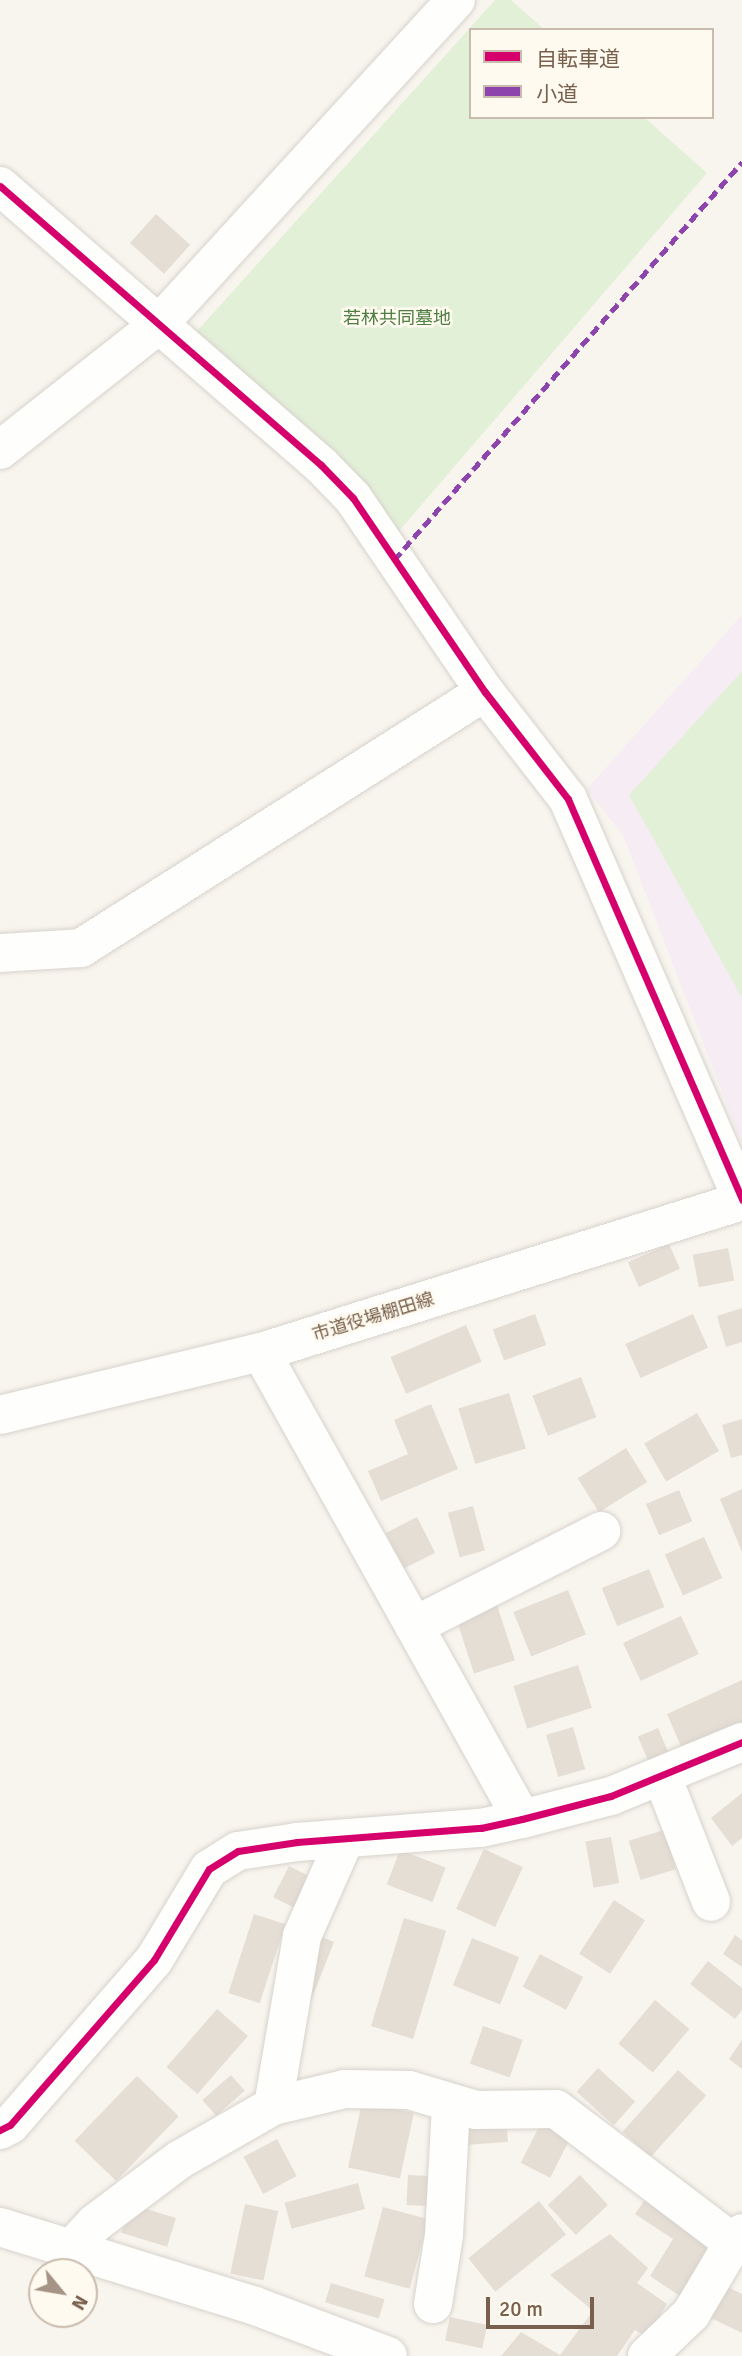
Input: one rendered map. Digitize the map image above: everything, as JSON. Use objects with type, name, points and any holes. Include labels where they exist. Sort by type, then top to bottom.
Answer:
[{"type":"street","points":[[0,450],[158,325],[456,0]]},
{"type":"street","points":[[0,186],[321,465],[353,498],[485,692],[568,799],[742,1200]]},
{"type":"street","points":[[0,953],[81,948],[485,692]]},
{"type":"street","name":"市道役場棚田線","points":[[0,1415],[261,1352],[742,1200]]},
{"type":"street","points":[[261,1352],[522,1819]]},
{"type":"street","points":[[414,1626],[601,1531]]},
{"type":"street","points":[[0,2130],[10,2125],[154,1960],[209,1870],[238,1852],[345,1839],[481,1828],[611,1797],[742,1742]]},
{"type":"street","points":[[662,1776],[711,1902]]},
{"type":"street","points":[[273,2106],[302,1936],[345,1839]]},
{"type":"street","points":[[71,2249],[94,2224],[179,2160],[273,2106],[345,2089],[409,2090],[476,2110],[556,2109],[737,2238],[691,2314],[647,2356]]},
{"type":"street","points":[[433,2304],[444,2235],[450,2104]]},
{"type":"street","points":[[0,2227],[255,2306],[388,2356]]},
{"type":"shaded area","points":[[742,615],[742,1144],[624,837],[587,789]]},
{"type":"green space","name":"若林共同墓地","points":[[495,0],[511,0],[543,28],[470,28]]},
{"type":"green space","name":"若林共同墓地","points":[[469,29],[469,119],[646,119],[707,173],[399,531],[357,474],[197,331]]},
{"type":"green space","points":[[742,671],[742,998],[629,795]]},
{"type":"building","points":[[156,214],[190,245],[164,274],[130,243]]},
{"type":"building","points":[[669,1244],[680,1269],[639,1287],[628,1262]]},
{"type":"building","points":[[728,1248],[734,1280],[699,1287],[693,1255]]},
{"type":"building","points":[[742,1308],[742,1342],[726,1347],[717,1316]]},
{"type":"building","points":[[535,1314],[546,1345],[504,1360],[493,1329]]},
{"type":"building","points":[[693,1314],[708,1348],[640,1378],[625,1344]]},
{"type":"building","points":[[466,1325],[482,1362],[406,1394],[391,1357]]},
{"type":"building","points":[[581,1377],[596,1417],[548,1436],[532,1396]]},
{"type":"building","points":[[509,1393],[526,1448],[475,1464],[458,1408]]},
{"type":"building","points":[[431,1404],[458,1469],[381,1501],[368,1471],[408,1454],[394,1420]]},
{"type":"building","points":[[697,1413],[719,1451],[666,1482],[644,1444]]},
{"type":"building","points":[[742,1419],[742,1455],[731,1458],[722,1425]]},
{"type":"building","points":[[626,1448],[647,1482],[599,1512],[578,1478]]},
{"type":"building","points":[[742,1489],[742,1552],[720,1499]]},
{"type":"building","points":[[679,1490],[692,1521],[659,1535],[646,1504]]},
{"type":"building","points":[[473,1506],[485,1550],[460,1557],[448,1513]]},
{"type":"building","points":[[417,1517],[435,1553],[404,1569],[386,1533]]},
{"type":"building","points":[[704,1537],[722,1578],[683,1596],[665,1554]]},
{"type":"building","points":[[649,1569],[664,1607],[617,1626],[602,1588]]},
{"type":"building","points":[[568,1590],[586,1635],[531,1657],[513,1612]]},
{"type":"building","points":[[497,1605],[515,1660],[474,1673],[456,1618]]},
{"type":"building","points":[[681,1616],[699,1654],[641,1681],[623,1643]]},
{"type":"building","points":[[578,1665],[592,1708],[527,1729],[513,1686]]},
{"type":"building","points":[[742,1680],[742,1725],[683,1751],[667,1714]]},
{"type":"building","points":[[573,1727],[585,1769],[558,1777],[546,1735]]},
{"type":"building","points":[[658,1728],[669,1754],[649,1762],[638,1737]]},
{"type":"building","points":[[742,1793],[742,1838],[732,1846],[711,1818]]},
{"type":"building","points":[[664,1830],[676,1869],[641,1880],[629,1841]]},
{"type":"building","points":[[611,1837],[619,1883],[594,1888],[585,1842]]},
{"type":"building","points":[[484,1849],[523,1867],[495,1927],[456,1909]]},
{"type":"building","points":[[400,1850],[446,1868],[432,1902],[387,1885]]},
{"type":"building","points":[[289,1866],[311,1877],[295,1909],[273,1897]]},
{"type":"building","points":[[614,1900],[645,1920],[610,1974],[579,1954]]},
{"type":"building","points":[[254,1914],[285,1924],[260,2003],[228,1993]]},
{"type":"building","points":[[404,1918],[446,1931],[413,2039],[371,2026]]},
{"type":"building","points":[[735,1935],[742,1940],[742,1967],[723,1954]]},
{"type":"building","points":[[320,1936],[334,1942],[306,2013]]},
{"type":"building","points":[[472,1938],[519,1957],[500,2004],[453,1985]]},
{"type":"building","points":[[540,1954],[583,1977],[566,2010],[523,1987]]},
{"type":"building","points":[[708,1961],[742,1988],[742,2010],[735,2019],[690,1984]]},
{"type":"building","points":[[655,2000],[689,2029],[653,2073],[618,2044]]},
{"type":"building","points":[[217,2009],[248,2036],[197,2094],[166,2067]]},
{"type":"building","points":[[483,2026],[523,2040],[510,2077],[470,2064]]},
{"type":"building","points":[[742,2040],[742,2069],[729,2059]]},
{"type":"building","points":[[598,2068],[635,2101],[614,2125],[577,2092]]},
{"type":"building","points":[[678,2070],[706,2095],[651,2157],[622,2132]]},
{"type":"building","points":[[231,2075],[245,2091],[216,2116],[202,2100]]},
{"type":"building","points":[[137,2076],[179,2116],[116,2181],[74,2141]]},
{"type":"building","points":[[362,2102],[414,2113],[400,2179],[348,2168]]},
{"type":"building","points":[[506,2114],[508,2142],[460,2145],[458,2117]]},
{"type":"building","points":[[543,2119],[572,2134],[550,2178],[521,2163]]},
{"type":"building","points":[[277,2139],[297,2176],[263,2194],[243,2157]]},
{"type":"building","points":[[408,2175],[428,2176],[426,2206],[406,2205]]},
{"type":"building","points":[[580,2175],[608,2205],[576,2235],[548,2205]]},
{"type":"building","points":[[358,2183],[365,2209],[292,2229],[285,2203]]},
{"type":"building","points":[[651,2191],[725,2238],[686,2300],[650,2276],[673,2239],[635,2214]]},
{"type":"building","points":[[539,2201],[566,2234],[495,2292],[468,2258]]},
{"type":"building","points":[[130,2204],[176,2218],[167,2247],[121,2233]]},
{"type":"building","points":[[245,2204],[278,2211],[263,2281],[230,2273]]},
{"type":"building","points":[[383,2207],[428,2219],[410,2289],[364,2277]]},
{"type":"building","points":[[610,2234],[648,2268],[637,2283],[667,2304],[647,2337],[635,2330],[617,2356],[501,2356],[521,2332],[560,2355],[593,2311],[550,2275]]},
{"type":"building","points":[[331,2283],[385,2299],[379,2318],[325,2302]]},
{"type":"building","points":[[722,2284],[742,2294],[742,2333],[707,2316]]},
{"type":"building","points":[[450,2317],[487,2325],[482,2348],[445,2340]]},
{"type":"marked path","points":[[394,560],[742,162]]},
{"type":"cycle path","points":[[0,186],[321,465],[353,498],[485,692],[568,799],[742,1200]]},
{"type":"cycle path","points":[[0,2130],[10,2125],[154,1960],[209,1869],[238,1851],[297,1842],[481,1828],[611,1796],[742,1742]]}]
